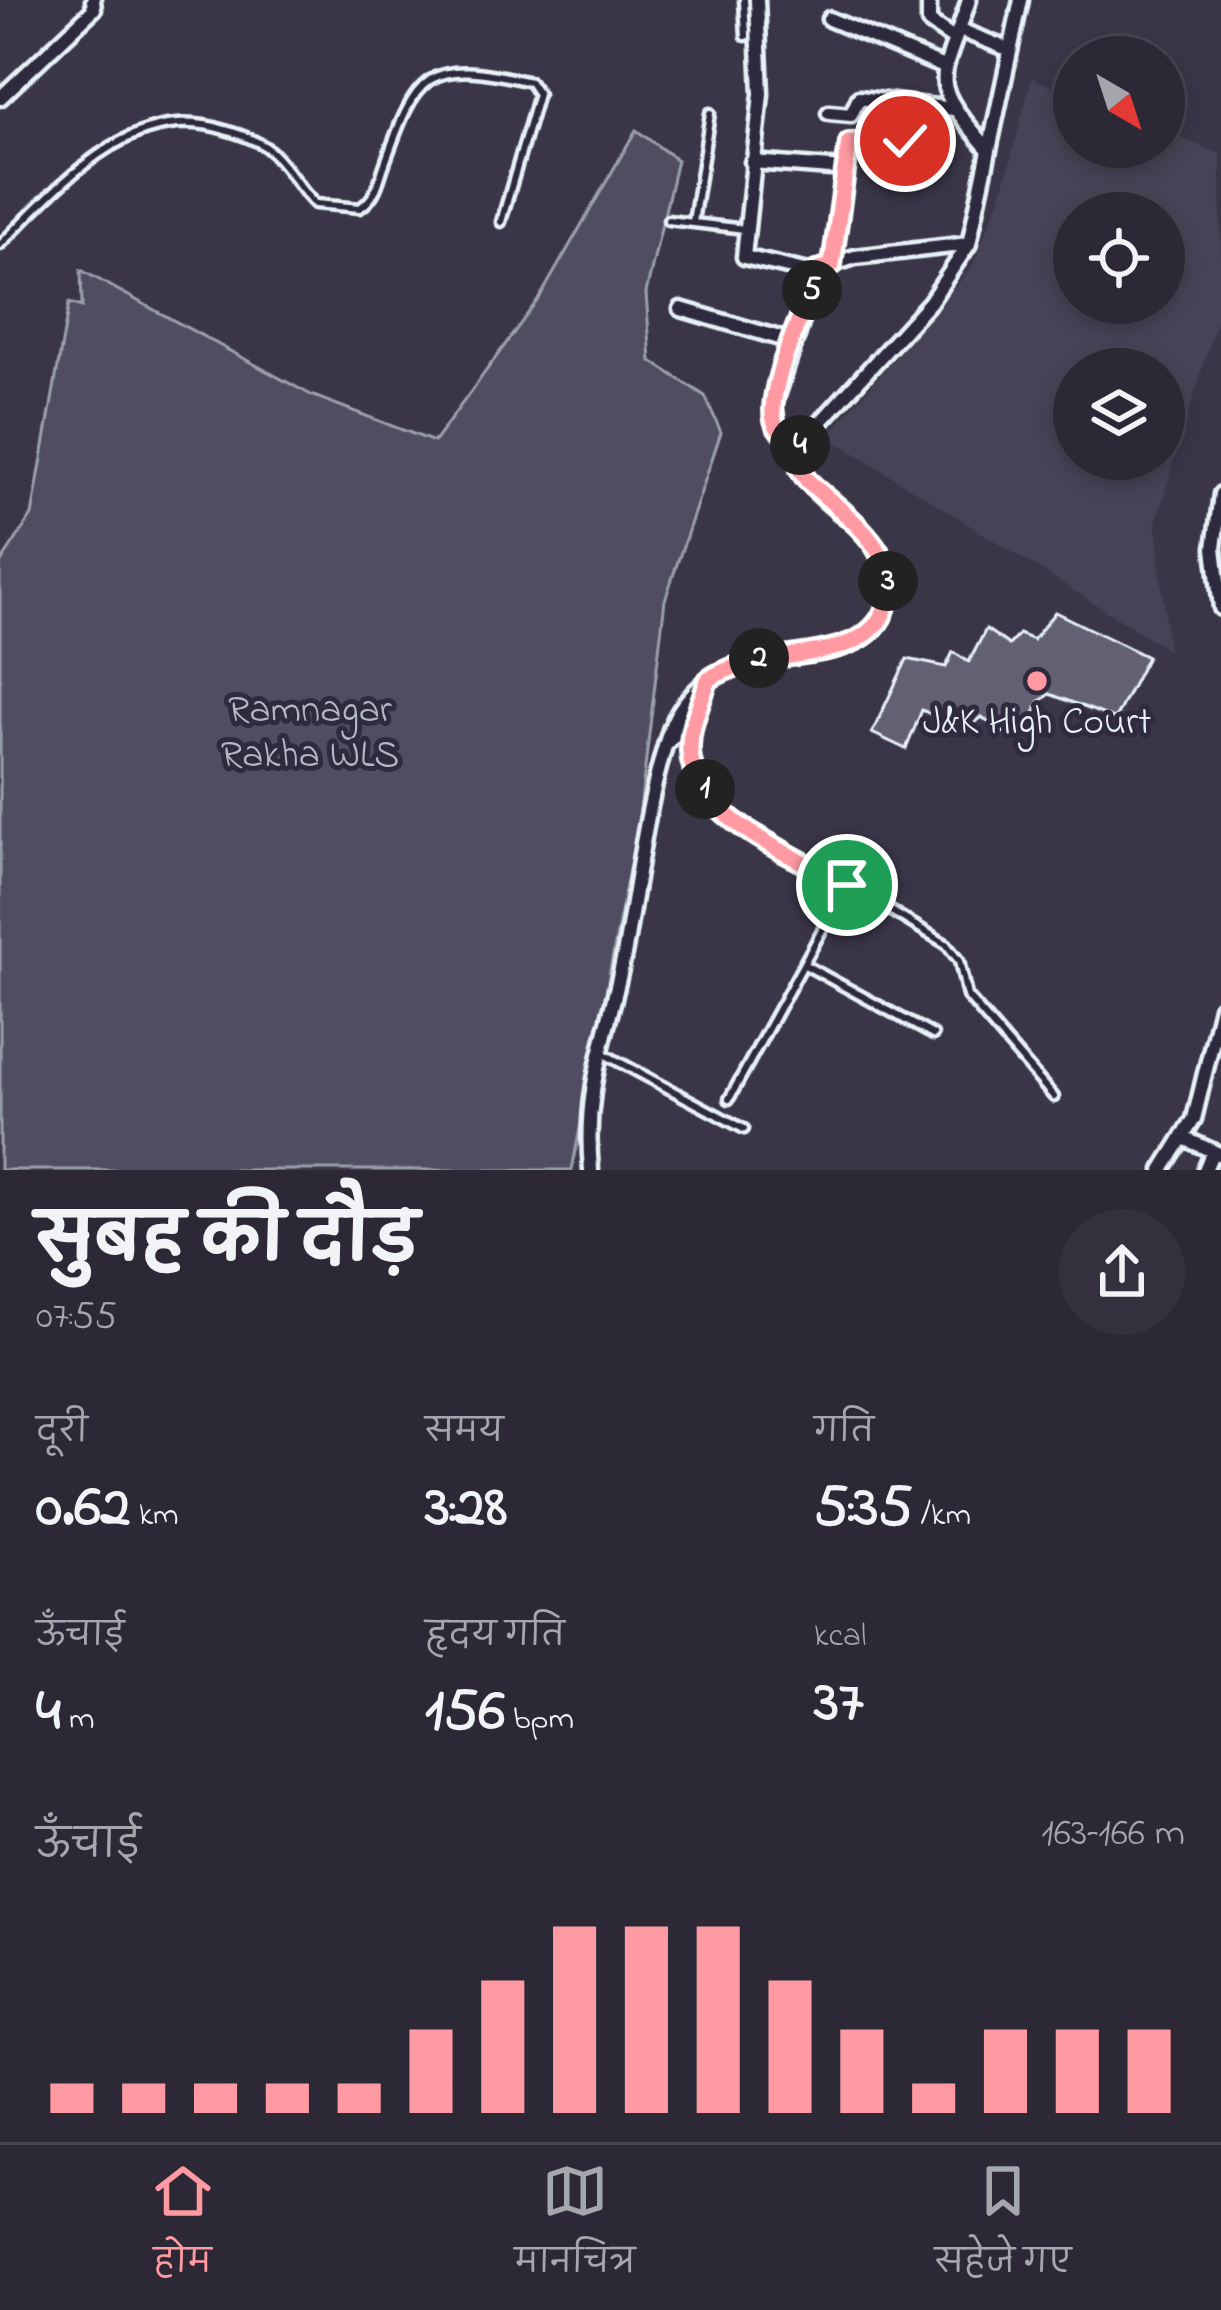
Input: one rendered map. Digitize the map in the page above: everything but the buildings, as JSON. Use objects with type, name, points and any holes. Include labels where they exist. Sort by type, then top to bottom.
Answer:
[{"type":"street","points":[[0,98],[94,9],[94,0]]},
{"type":"street","points":[[757,0],[761,94],[742,251],[747,260],[825,268],[855,257],[969,244]]},
{"type":"street","points":[[928,0],[929,22],[1010,50]]},
{"type":"street","points":[[969,0],[944,67],[943,92],[989,150]]},
{"type":"street","points":[[591,1170],[586,1108],[676,717],[708,680],[748,659],[851,645],[868,636],[885,609],[888,574],[879,553],[868,533],[800,470],[802,446],[930,302],[969,244],[1021,0]]},
{"type":"street","points":[[829,19],[944,67]]},
{"type":"street","points":[[829,112],[851,115],[859,98],[954,109]]},
{"type":"street","points":[[907,104],[907,170],[925,174]]},
{"type":"street","points":[[802,446],[782,432],[773,416],[793,342],[825,268],[852,141],[905,141]]},
{"type":"street","points":[[752,161],[844,169]]},
{"type":"street","points":[[681,309],[793,342]]},
{"type":"street","points":[[1221,494],[1221,608]]},
{"type":"street","points":[[667,744],[693,716],[708,680]]},
{"type":"street","points":[[1162,1170],[1186,1138],[1221,1007]]},
{"type":"street","points":[[1186,1138],[1217,1153],[1204,1170]]},
{"type":"lane","points":[[744,0],[746,36]]},
{"type":"lane","points":[[0,245],[83,166],[137,133],[171,122],[200,123],[254,140],[272,152],[315,204],[360,208],[376,190],[406,104],[434,76],[462,69],[530,82],[538,94],[501,222]]},
{"type":"lane","points":[[693,222],[710,113]]},
{"type":"lane","points":[[668,220],[745,229]]},
{"type":"lane","points":[[693,716],[692,766],[710,796],[735,820],[953,951],[968,996],[1054,1097]]},
{"type":"lane","points":[[729,1099],[847,885]]},
{"type":"lane","points":[[803,964],[933,1035]]},
{"type":"lane","points":[[601,1052],[744,1129]]},
{"type":"shaded area","points":[[1032,78],[1053,86],[1053,168],[1185,168],[1185,139],[1221,154],[1221,306],[1185,426],[1185,348],[1053,348],[1053,480],[1169,480],[1156,522],[1168,650],[828,436],[972,267],[1002,192]]},
{"type":"green space","name":"Ramnagar Rakha WLS","points":[[636,130],[677,160],[646,293],[651,361],[705,396],[721,432],[665,600],[639,818],[572,1170],[0,1170],[0,564],[32,515],[69,303],[82,307],[81,270],[311,395],[434,442],[540,297]]},
{"type":"place","name":"J&K High Court","points":[[1037,681]]},
{"type":"route","points":[[847,885],[723,810],[697,777],[690,747],[693,716],[708,680],[721,670],[748,659],[851,645],[868,636],[885,609],[888,574],[868,533],[807,480],[800,470],[802,446],[782,432],[773,416],[781,375],[819,270],[832,265],[849,143],[905,141]]}]
